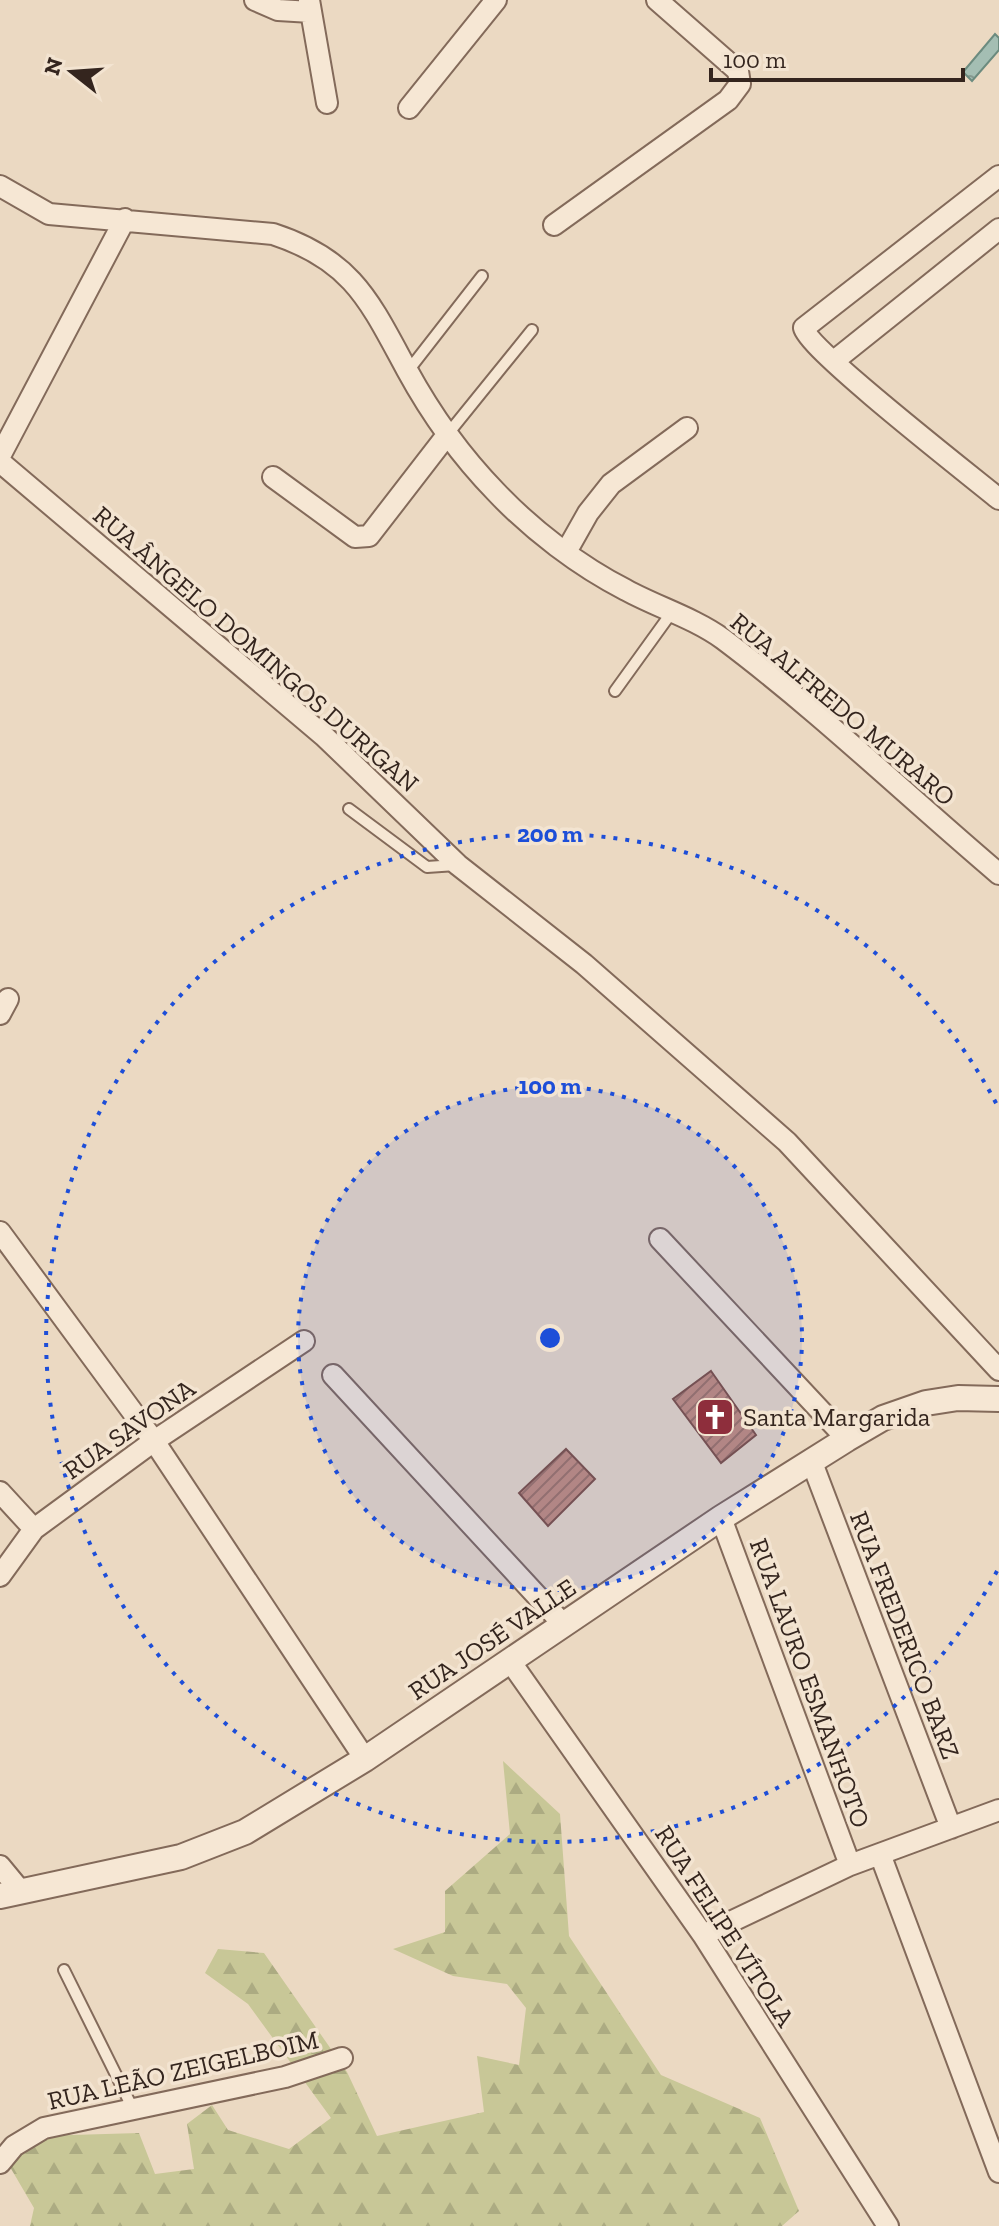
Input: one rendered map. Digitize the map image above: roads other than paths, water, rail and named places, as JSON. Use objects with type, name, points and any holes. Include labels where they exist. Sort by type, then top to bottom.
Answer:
[{"type":"street","points":[[255,0],[278,10],[310,6],[327,103]]},
{"type":"street","points":[[409,108],[496,0]]},
{"type":"street","points":[[554,225],[728,100],[740,84],[738,71],[657,0]]},
{"type":"street","points":[[999,176],[804,328],[806,336],[834,361],[999,499]]},
{"type":"street","name":"RUA ALFREDO MURARO","points":[[0,186],[49,214],[273,234],[302,243],[359,287],[382,318],[408,371],[447,435],[495,491],[566,552],[621,588],[720,637],[999,874]]},
{"type":"street","points":[[0,456],[125,219]]},
{"type":"street","points":[[834,361],[999,229]]},
{"type":"street","points":[[566,552],[588,513],[611,484],[687,428]]},
{"type":"street","points":[[273,477],[355,537],[369,536],[447,435]]},
{"type":"street","name":"RUA ÂNGELO DOMINGOS DURIGAN","points":[[0,462],[324,736],[458,865],[584,964],[787,1142],[999,1370]]},
{"type":"street","points":[[0,1232],[154,1441],[365,1759]]},
{"type":"street","points":[[660,1239],[847,1439]]},
{"type":"street","name":"RUA SAVONA","points":[[0,1576],[34,1529],[154,1441],[304,1341]]},
{"type":"street","points":[[333,1375],[563,1624]]},
{"type":"street","points":[[999,1391],[999,1399]]},
{"type":"street","name":"RUA JOSÉ VALLE","points":[[9,1892],[194,1852],[245,1832],[365,1759],[721,1518],[883,1418],[926,1403],[958,1398],[999,1399]]},
{"type":"street","name":"RUA FREDERICO BARZ","points":[[811,1460],[951,1828]]},
{"type":"street","points":[[0,1492],[34,1529]]},
{"type":"street","name":"RUA LAURO ESMANHOTO","points":[[721,1518],[850,1865]]},
{"type":"street","name":"RUA FELIPE VÍTOLA","points":[[510,1661],[703,1935],[888,2226]]},
{"type":"street","points":[[703,1935],[850,1865],[999,1810]]},
{"type":"street","points":[[880,1854],[995,2148],[999,2172]]},
{"type":"street","points":[[0,1866],[9,1892]]},
{"type":"street","name":"RUA LEÃO ZEIGELBOIM","points":[[0,2163],[14,2146],[44,2128],[285,2077],[342,2058]]},
{"type":"lane","points":[[408,371],[482,276]]},
{"type":"lane","points":[[447,435],[532,330]]},
{"type":"lane","points":[[615,691],[672,612]]},
{"type":"lane","points":[[349,809],[427,867],[458,865]]},
{"type":"lane","points":[[64,1970],[134,2111]]},
{"type":"water","points":[[995,34],[999,38],[999,50],[972,81],[963,72]]},
{"type":"place","name":"Santa Margarida","points":[[715,1417]]}]
